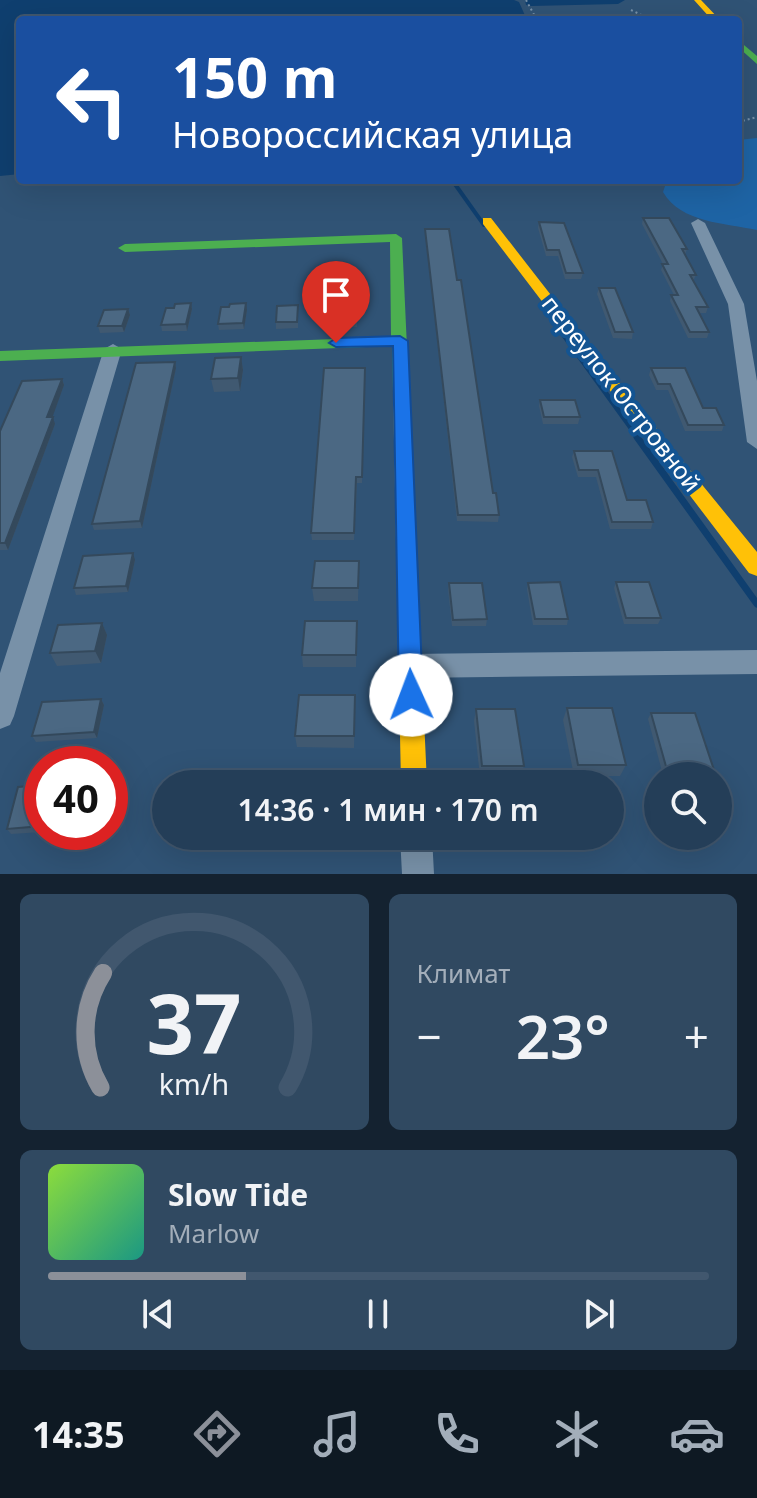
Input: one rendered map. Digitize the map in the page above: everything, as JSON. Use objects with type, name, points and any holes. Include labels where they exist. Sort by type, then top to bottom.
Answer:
[{"type":"street","points":[[697,0],[712,16]]},
{"type":"street","name":"переулок Островной","points":[[487,221],[618,393],[757,566]]},
{"type":"street","points":[[698,223],[736,304],[757,442]]},
{"type":"street","points":[[125,248],[396,238],[414,770]]},
{"type":"street","points":[[0,356],[113,349],[400,341]]},
{"type":"street","points":[[0,716],[113,349]]},
{"type":"street","points":[[410,666],[757,662]]},
{"type":"street","points":[[417,850],[418,874]]},
{"type":"path","points":[[631,10],[644,16]]},
{"type":"shaded area","points":[[0,0],[514,0],[519,2],[525,16],[16,16],[16,174],[0,176]]},
{"type":"shaded area","points":[[757,138],[757,230],[692,216],[671,202],[663,192],[666,184],[742,184],[742,140]]},
{"type":"building","points":[[643,218],[669,218],[687,249],[682,249],[696,275],[690,275],[708,307],[696,307],[709,332],[690,332],[671,295],[678,295],[662,264],[668,264]]},
{"type":"building","points":[[539,222],[564,223],[583,273],[566,273],[559,250],[547,250]]},
{"type":"building","points":[[425,229],[449,229],[457,280],[461,280],[493,493],[496,493],[499,515],[458,515]]},
{"type":"building","points":[[599,288],[615,288],[633,332],[615,332]]},
{"type":"building","points":[[357,298],[357,315],[329,315],[329,299]]},
{"type":"building","points":[[191,303],[186,324],[161,325],[166,308]]},
{"type":"building","points":[[246,303],[243,323],[218,324],[221,307]]},
{"type":"building","points":[[298,305],[297,322],[276,322],[277,306]]},
{"type":"building","points":[[128,309],[122,326],[98,326],[104,310]]},
{"type":"building","points":[[241,357],[238,378],[211,379],[215,358]]},
{"type":"building","points":[[175,362],[140,521],[92,524],[136,363]]},
{"type":"building","points":[[324,368],[365,368],[362,477],[356,477],[354,533],[311,533]]},
{"type":"building","points":[[651,368],[685,368],[703,408],[716,408],[724,425],[688,425],[670,384],[658,384]]},
{"type":"building","points":[[62,379],[47,417],[53,417],[5,543],[0,543],[0,431],[22,381]]},
{"type":"building","points":[[540,400],[575,400],[580,417],[544,417]]},
{"type":"building","points":[[574,451],[612,451],[627,500],[646,500],[653,522],[612,522],[598,470],[579,470]]},
{"type":"building","points":[[133,553],[126,586],[74,588],[83,556]]},
{"type":"building","points":[[315,561],[359,561],[358,588],[312,588]]},
{"type":"building","points":[[560,582],[568,619],[535,619],[528,583]]},
{"type":"building","points":[[616,582],[649,582],[661,618],[626,618]]},
{"type":"building","points":[[449,583],[482,583],[487,619],[453,620]]},
{"type":"building","points":[[305,621],[357,621],[356,655],[302,655]]},
{"type":"building","points":[[102,623],[95,651],[50,653],[58,625]]},
{"type":"building","points":[[299,695],[355,695],[354,736],[295,736]]},
{"type":"building","points":[[101,699],[94,732],[32,736],[42,702]]},
{"type":"building","points":[[567,708],[612,708],[626,765],[578,765]]},
{"type":"building","points":[[476,709],[515,709],[524,766],[482,766]]},
{"type":"building","points":[[651,713],[695,713],[711,762],[665,762]]},
{"type":"building","points":[[24,786],[24,828],[7,829],[18,787]]},
{"type":"waterway","points":[[531,2],[618,0]]},
{"type":"waterway","points":[[455,184],[484,225]]},
{"type":"waterway","points":[[563,334],[639,439]]},
{"type":"waterway","points":[[637,437],[757,604]]},
{"type":"traffic: fast","points":[[742,46],[757,61]]},
{"type":"traffic: fast","points":[[125,248],[396,238],[401,392]]},
{"type":"traffic: fast","points":[[0,356],[400,341]]},
{"type":"traffic: slow","points":[[697,0],[712,16]]},
{"type":"traffic: slow","points":[[487,221],[618,393],[757,567]]},
{"type":"traffic: slow","points":[[401,392],[414,770]]},
{"type":"route","points":[[336,343],[400,341],[411,695]]}]
